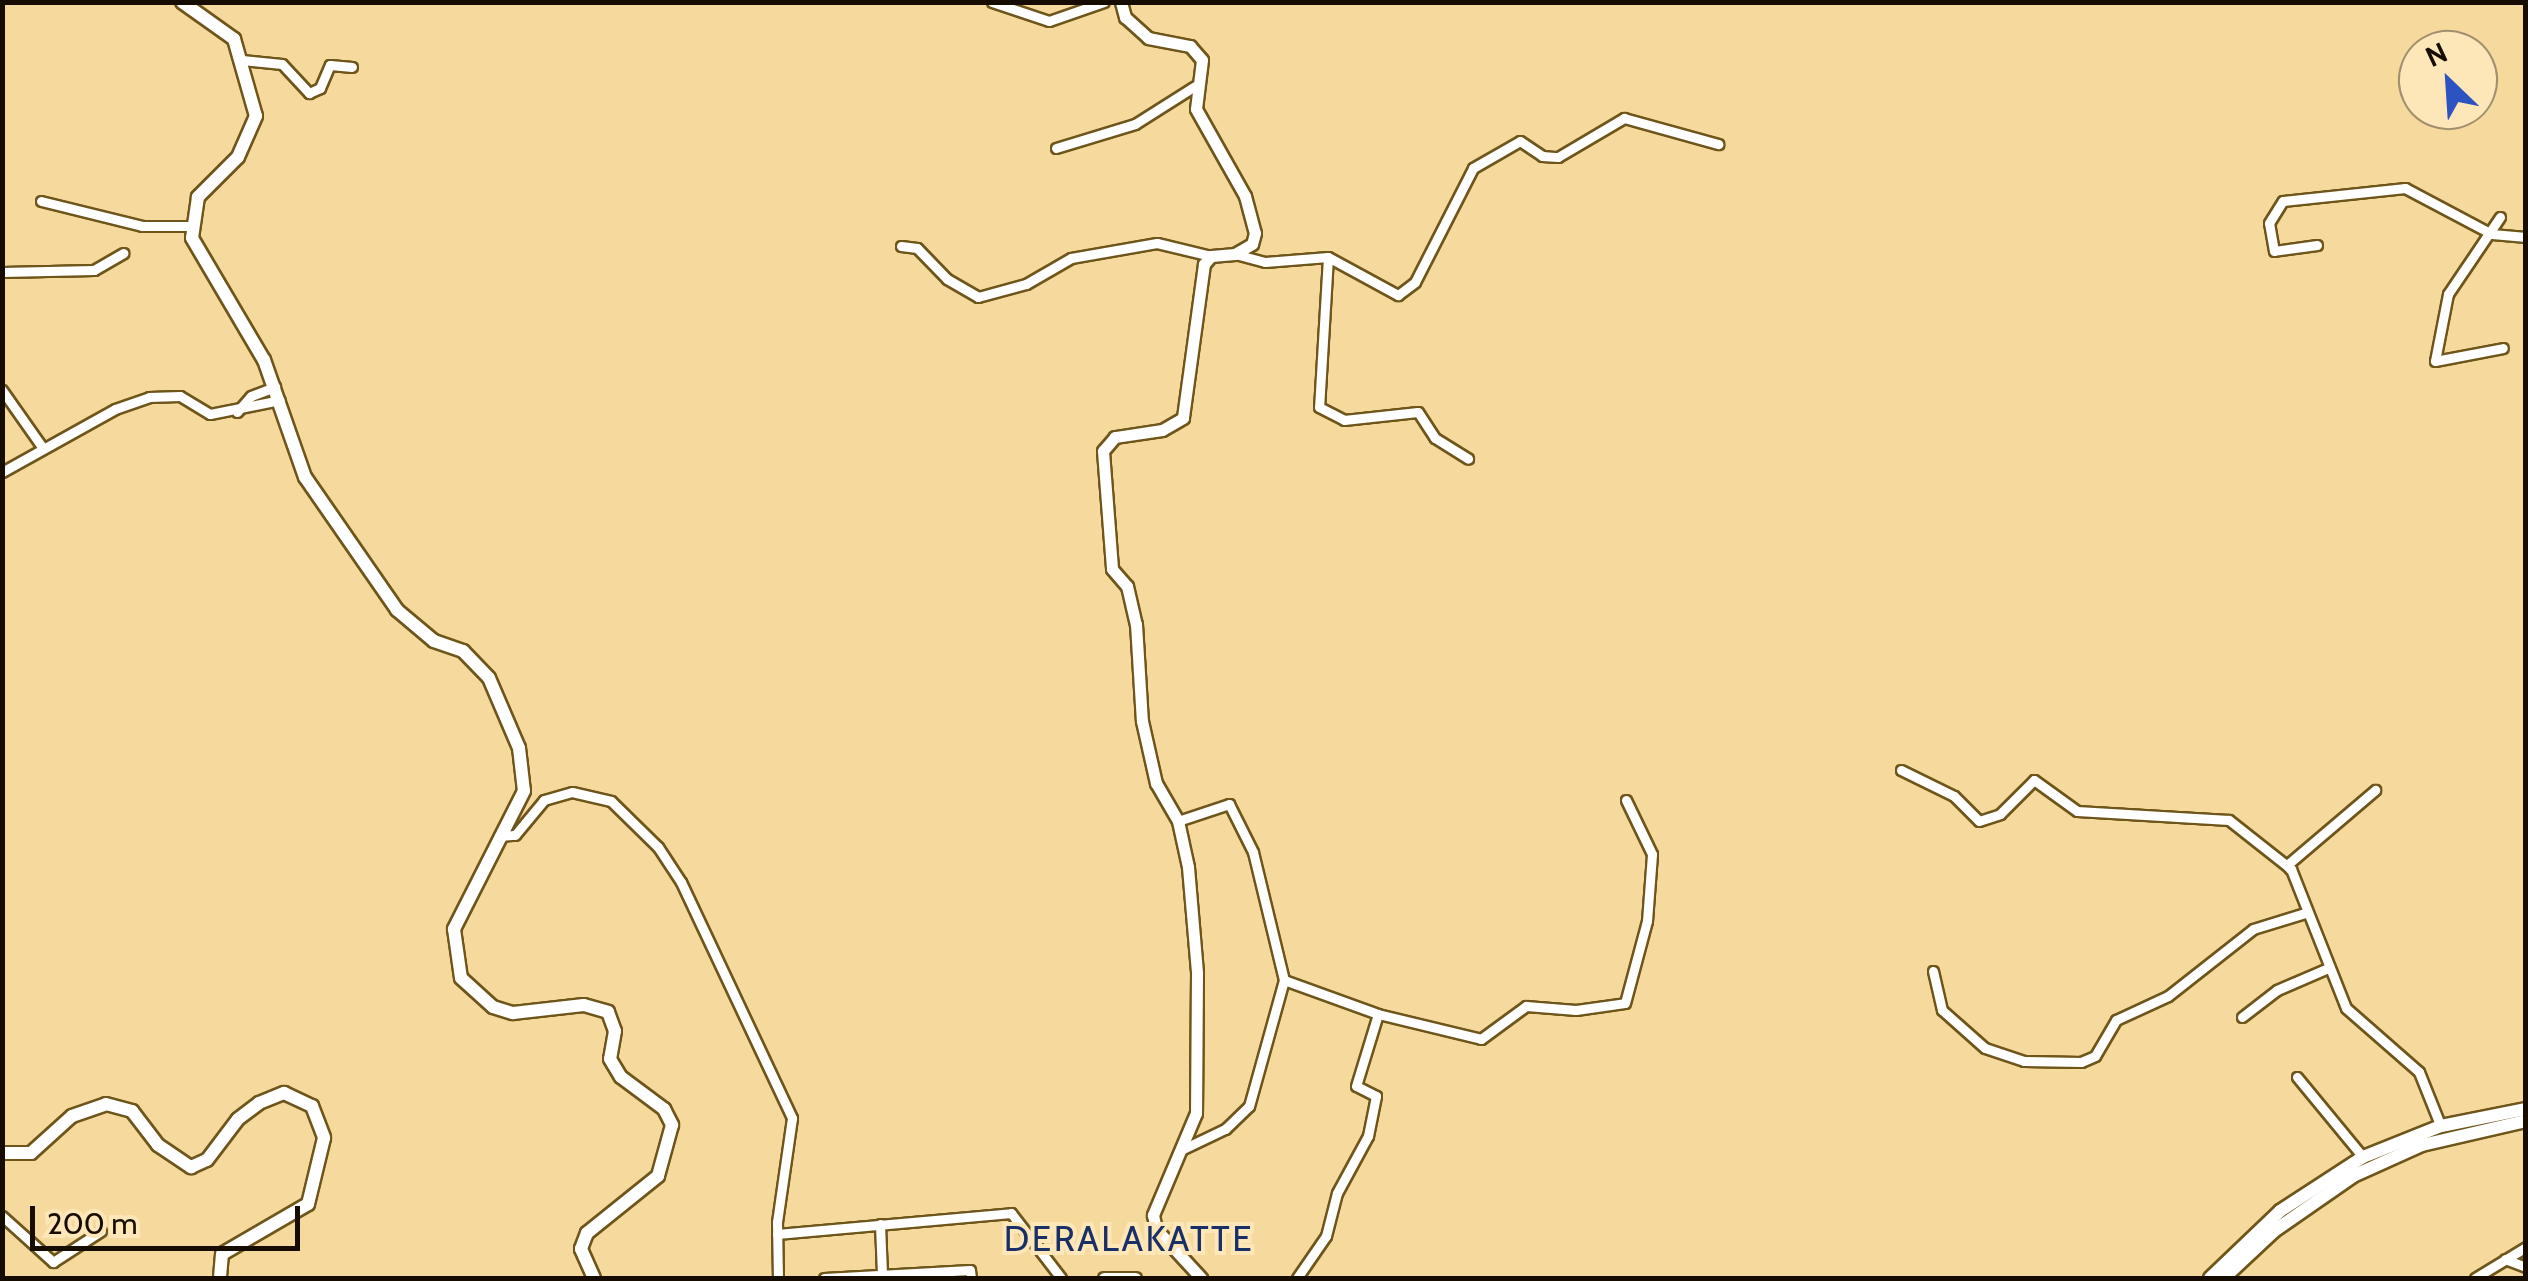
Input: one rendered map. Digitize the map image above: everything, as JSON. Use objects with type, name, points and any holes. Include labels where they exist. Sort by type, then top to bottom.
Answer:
[{"type":"main road","points":[[182,2],[218,22],[242,60],[256,116],[238,157],[198,196],[193,226],[199,254],[278,393],[305,477],[370,573],[418,630],[463,651],[489,678],[519,748],[524,790],[454,929],[461,978],[493,1006],[513,1012],[584,1005],[608,1012],[614,1031],[610,1059],[629,1084],[664,1109],[672,1125],[658,1176],[587,1233],[581,1250],[594,1278]]},
{"type":"main road","points":[[2,1154],[31,1153],[72,1116],[106,1104],[132,1111],[158,1145],[191,1167],[207,1160],[238,1118],[259,1102],[284,1092],[312,1106],[324,1138],[308,1204],[222,1254],[220,1278]]},
{"type":"main road","points":[[2210,1278],[2280,1210],[2363,1157],[2526,1110]]},
{"type":"main road","points":[[2224,1278],[2332,1188],[2440,1132],[2526,1121]]},
{"type":"street","points":[[992,2],[1049,21],[1104,2]]},
{"type":"street","points":[[1121,2],[1125,17],[1148,38],[1190,46],[1202,60],[1196,109],[1253,213],[1252,244],[1235,254]]},
{"type":"street","points":[[242,60],[282,64],[309,93],[320,88],[330,65],[352,66]]},
{"type":"street","points":[[1056,148],[1145,119],[1196,86]]},
{"type":"street","points":[[901,246],[917,248],[947,279],[978,297],[1026,284],[1071,258],[1157,243],[1210,256],[1235,254],[1265,262],[1328,258],[1398,295],[1415,282],[1473,168],[1520,141],[1542,156],[1558,157],[1624,118],[1718,144]]},
{"type":"street","points":[[2317,245],[2274,251],[2269,223],[2283,201],[2405,188],[2492,234],[2526,237]]},
{"type":"street","points":[[42,201],[142,226],[193,226]]},
{"type":"street","points":[[2500,217],[2448,294],[2436,360],[2503,348]]},
{"type":"street","points":[[2,272],[94,270],[124,253]]},
{"type":"street","points":[[1203,1278],[1168,1244],[1153,1215],[1196,1113],[1197,972],[1178,821],[1156,782],[1142,721],[1136,624],[1127,586],[1112,569],[1106,532],[1103,451],[1115,438],[1162,430],[1183,418],[1198,281],[1210,256]]},
{"type":"street","points":[[1328,258],[1319,407],[1344,420],[1418,412],[1434,438],[1468,459]]},
{"type":"street","points":[[2,390],[42,446]]},
{"type":"street","points":[[2,472],[42,446],[149,397],[180,396],[210,414],[237,412],[278,393]]},
{"type":"street","points":[[1900,770],[1954,796],[1979,821],[2000,814],[2034,780],[2076,812],[2229,820],[2291,869]]},
{"type":"street","points":[[2375,790],[2287,865],[2346,1008],[2420,1072],[2440,1132]]},
{"type":"street","points":[[498,836],[515,835],[544,800],[572,792],[610,801],[658,847],[704,922],[792,1118],[777,1234],[778,1278]]},
{"type":"street","points":[[1284,980],[1378,1014],[1481,1039],[1526,1006],[1576,1010],[1626,1003],[1648,921],[1652,854],[1626,800]]},
{"type":"street","points":[[1178,821],[1229,804],[1252,852],[1284,980],[1248,1106],[1225,1129],[1180,1150]]},
{"type":"street","points":[[1934,971],[1942,1010],[1985,1048],[2024,1060],[2081,1062],[2095,1056],[2116,1020],[2168,996],[2253,929],[2304,913]]},
{"type":"street","points":[[2242,1017],[2277,990],[2328,968]]},
{"type":"street","points":[[1297,1278],[1326,1236],[1337,1193],[1368,1136],[1376,1096],[1356,1086],[1378,1014]]},
{"type":"street","points":[[2298,1077],[2363,1157]]},
{"type":"street","points":[[777,1234],[1011,1213],[1061,1278]]},
{"type":"street","points":[[2,1216],[53,1262],[101,1231]]},
{"type":"street","points":[[880,1224],[882,1274]]},
{"type":"street","points":[[2475,1278],[2526,1247]]},
{"type":"street","points":[[2504,1259],[2526,1266]]},
{"type":"street","points":[[824,1278],[970,1270],[971,1278]]},
{"type":"street","points":[[1104,1278],[1134,1278]]},
{"type":"district","name":"DERALAKATTE","points":[[1129,1239]]}]
